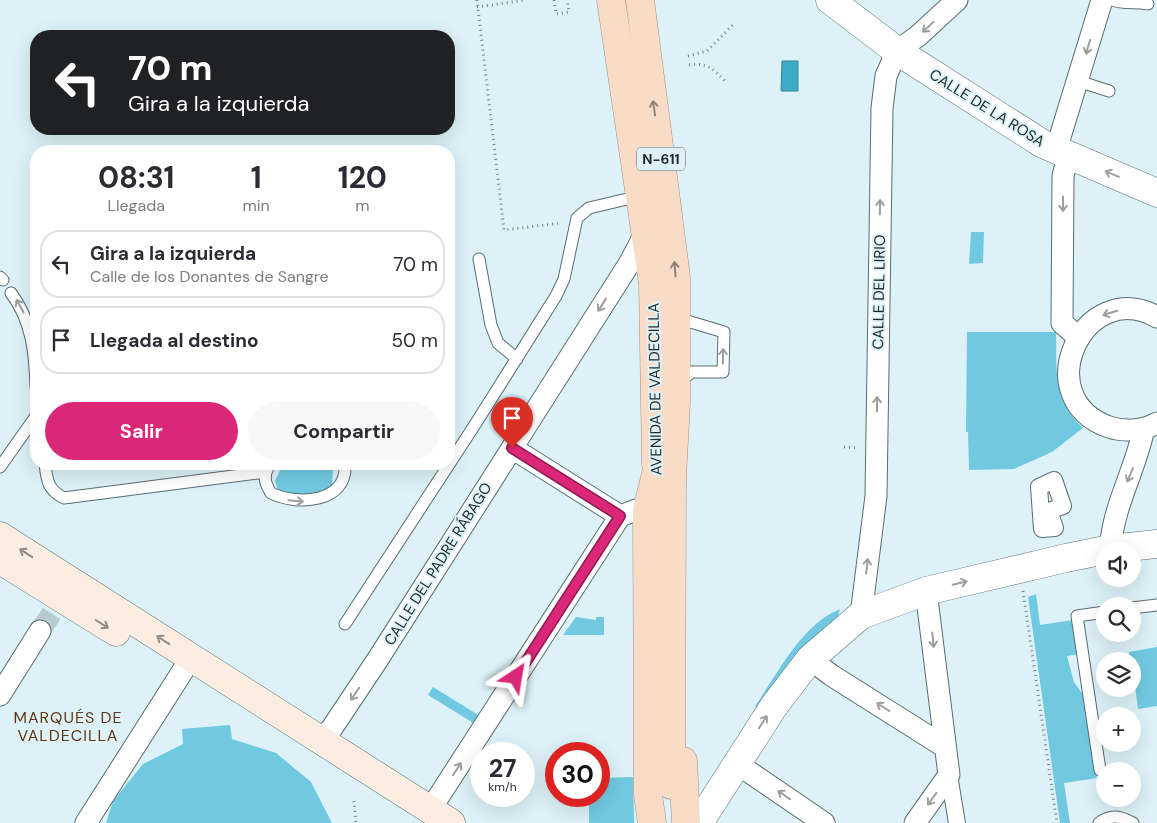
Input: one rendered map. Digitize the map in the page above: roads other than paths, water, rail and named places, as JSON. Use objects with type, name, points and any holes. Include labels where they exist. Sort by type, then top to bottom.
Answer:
[{"type":"main road","name":"AVENIDA DE VALDECILLA","points":[[611,0],[653,284],[656,474],[666,783],[677,318],[674,255],[640,0]]},
{"type":"main road","name":"AVENIDA DE VALDECILLA","points":[[676,393],[681,497],[683,794],[686,823]]},
{"type":"main road","points":[[652,823],[648,795],[647,510],[656,474]]},
{"type":"main road","points":[[0,536],[186,666],[434,819]]},
{"type":"main road","points":[[0,560],[56,605],[186,666],[321,740],[434,819]]},
{"type":"street","name":"CALLE DE LA ROSA","points":[[830,0],[897,51],[1043,144],[1157,193]]},
{"type":"street","points":[[897,51],[918,36],[957,0]]},
{"type":"street","points":[[1078,337],[1062,323],[1062,153],[1078,81],[1102,0]]},
{"type":"street","name":"CALLE DEL LIRIO","points":[[861,615],[876,496],[882,108],[886,76],[897,51]]},
{"type":"street","name":"CALLE DEL PADRE RÁBAGO","points":[[321,740],[332,728],[378,659],[629,264],[646,232]]},
{"type":"street","points":[[1111,542],[1116,510],[1150,426],[1115,429],[1101,424],[1089,416],[1079,406],[1072,393],[1068,364],[1078,337],[1093,321],[1112,312],[1133,310],[1157,318]]},
{"type":"street","points":[[512,448],[620,516]]},
{"type":"street","points":[[434,819],[620,516],[636,510],[647,510]]},
{"type":"street","points":[[1141,546],[1157,544]]},
{"type":"street","points":[[699,823],[774,706],[810,659],[861,615],[926,592],[1096,552]]},
{"type":"street","points":[[926,592],[945,747],[957,823]]},
{"type":"street","points":[[0,695],[40,631]]},
{"type":"street","points":[[810,659],[831,675],[945,747]]},
{"type":"street","points":[[86,823],[186,666]]},
{"type":"street","points":[[736,763],[824,823]]},
{"type":"street","points":[[915,823],[949,775]]},
{"type":"lane","points":[[1112,0],[1125,4],[1138,2],[1148,4]]},
{"type":"lane","points":[[1078,81],[1109,91]]},
{"type":"lane","points":[[455,456],[556,296],[564,279],[577,218],[590,208],[640,196]]},
{"type":"lane","points":[[479,259],[491,325],[498,344],[517,358]]},
{"type":"lane","points":[[11,293],[26,318],[30,333]]},
{"type":"lane","points":[[676,393],[692,372],[723,372],[724,332],[677,318]]},
{"type":"lane","points":[[0,467],[30,424]]},
{"type":"lane","points":[[455,445],[463,444]]},
{"type":"lane","points":[[46,470],[48,485],[54,493],[64,498],[254,470]]},
{"type":"lane","points":[[268,470],[265,480],[271,493],[291,501],[306,501],[330,494],[339,486],[346,470]]},
{"type":"lane","points":[[345,624],[446,470]]},
{"type":"lane","points":[[1141,607],[1157,605]]},
{"type":"lane","points":[[1096,613],[1077,616],[1099,762]]},
{"type":"lane","points":[[1099,823],[1108,816],[1124,818],[1133,823]]},
{"type":"tunnel","points":[[40,631],[52,613]]},
{"type":"district","name":"MARQUÉS DE VALDECILLA","points":[[68,726]]}]
